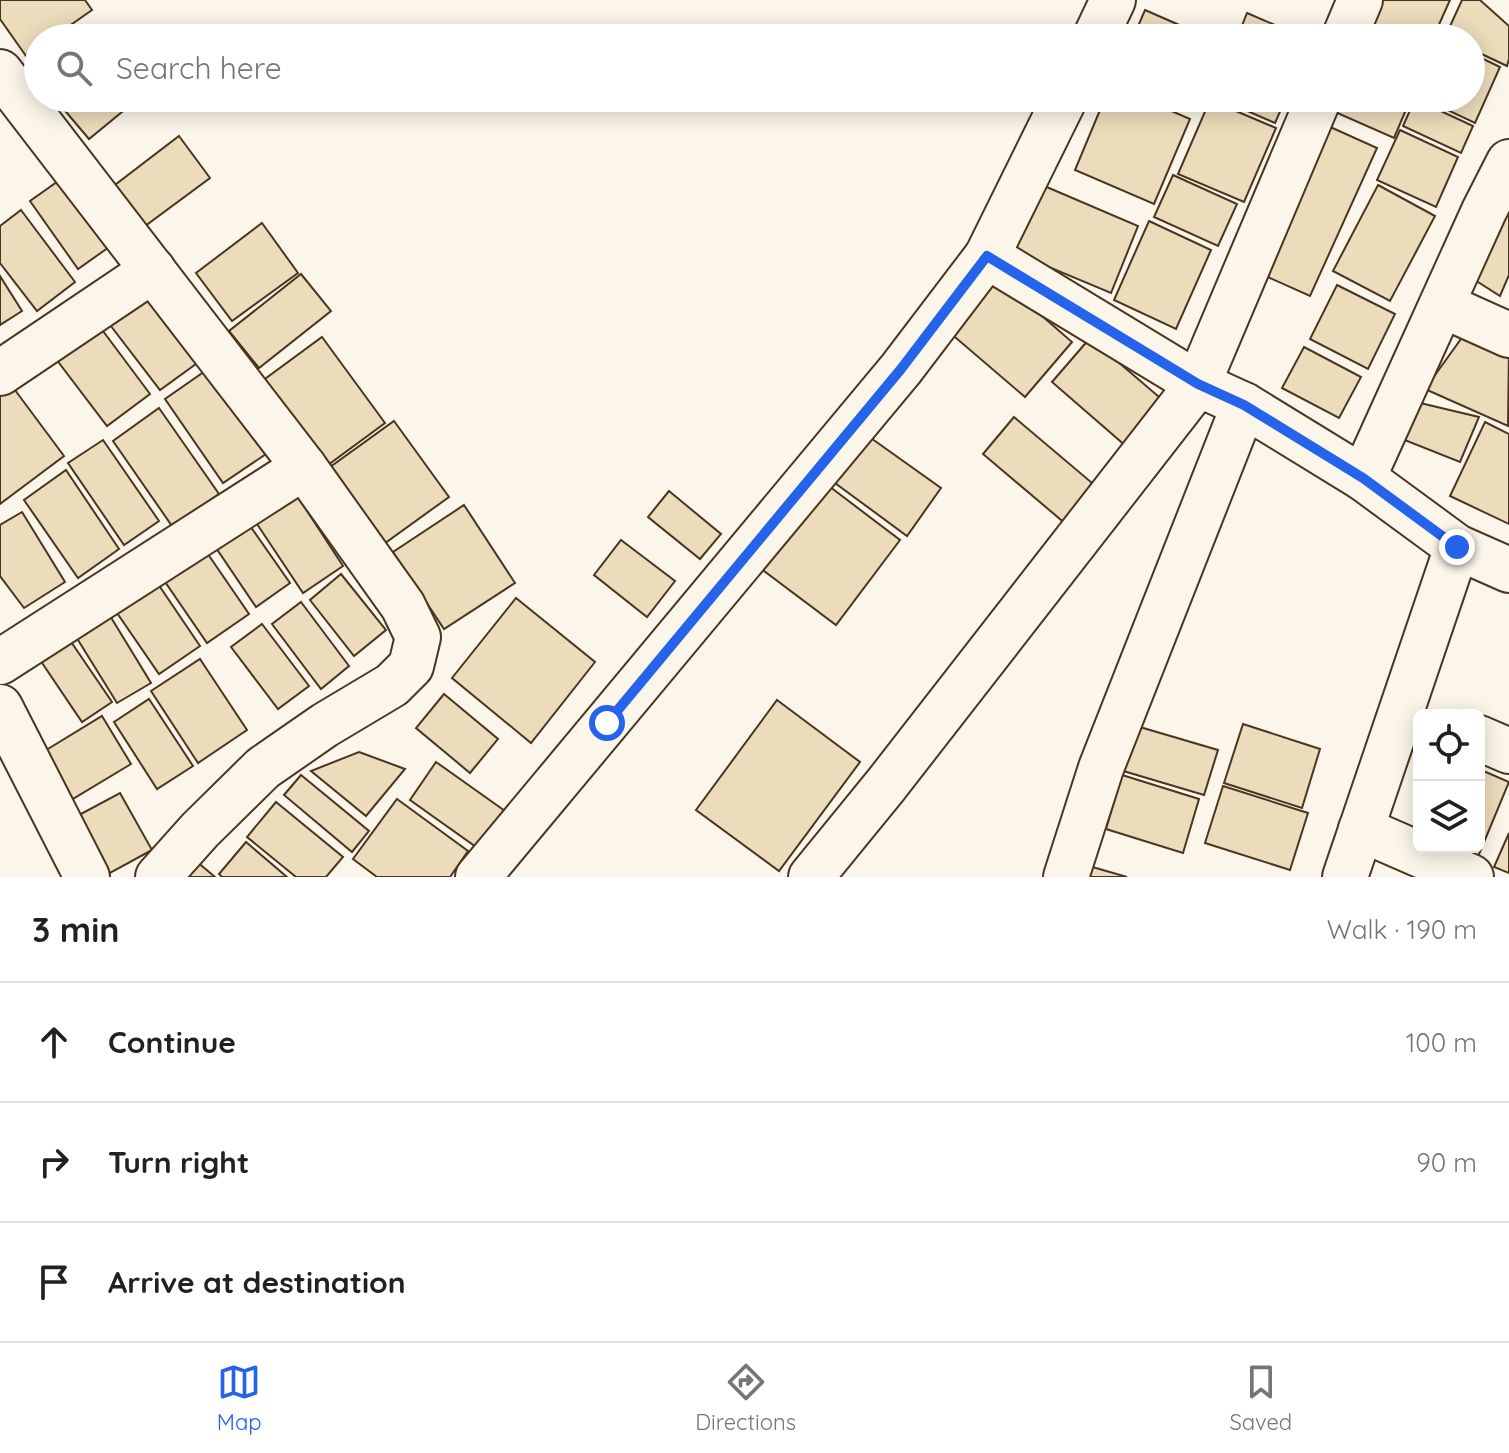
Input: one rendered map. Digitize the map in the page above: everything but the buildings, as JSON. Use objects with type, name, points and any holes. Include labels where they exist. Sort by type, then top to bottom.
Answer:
[{"type":"street","points":[[1102,24],[1113,0]]},
{"type":"street","points":[[1350,24],[1360,0]]},
{"type":"street","points":[[7,95],[153,270],[304,467],[403,606],[418,637],[411,666],[392,685],[325,725],[263,768],[158,877]]},
{"type":"street","points":[[478,877],[901,369],[987,256],[1058,112]]},
{"type":"street","points":[[811,877],[1198,384],[1313,112]]},
{"type":"street","points":[[1363,478],[1509,162]]},
{"type":"street","points":[[987,256],[1198,384],[1244,405],[1363,478],[1457,547],[1509,570]]},
{"type":"street","points":[[0,373],[153,270]]},
{"type":"street","points":[[1442,305],[1509,335]]},
{"type":"street","points":[[1066,877],[1101,768],[1244,405]]},
{"type":"street","points":[[0,662],[304,467]]},
{"type":"street","points":[[1415,709],[1457,547]]},
{"type":"street","points":[[0,707],[87,877]]},
{"type":"street","points":[[1345,877],[1361,829],[1413,714]]},
{"type":"street","points":[[1485,741],[1509,751]]},
{"type":"street","points":[[1361,829],[1471,877]]},
{"type":"route","points":[[607,723],[901,369],[987,256],[1198,384],[1244,405],[1363,478],[1457,547]]}]
